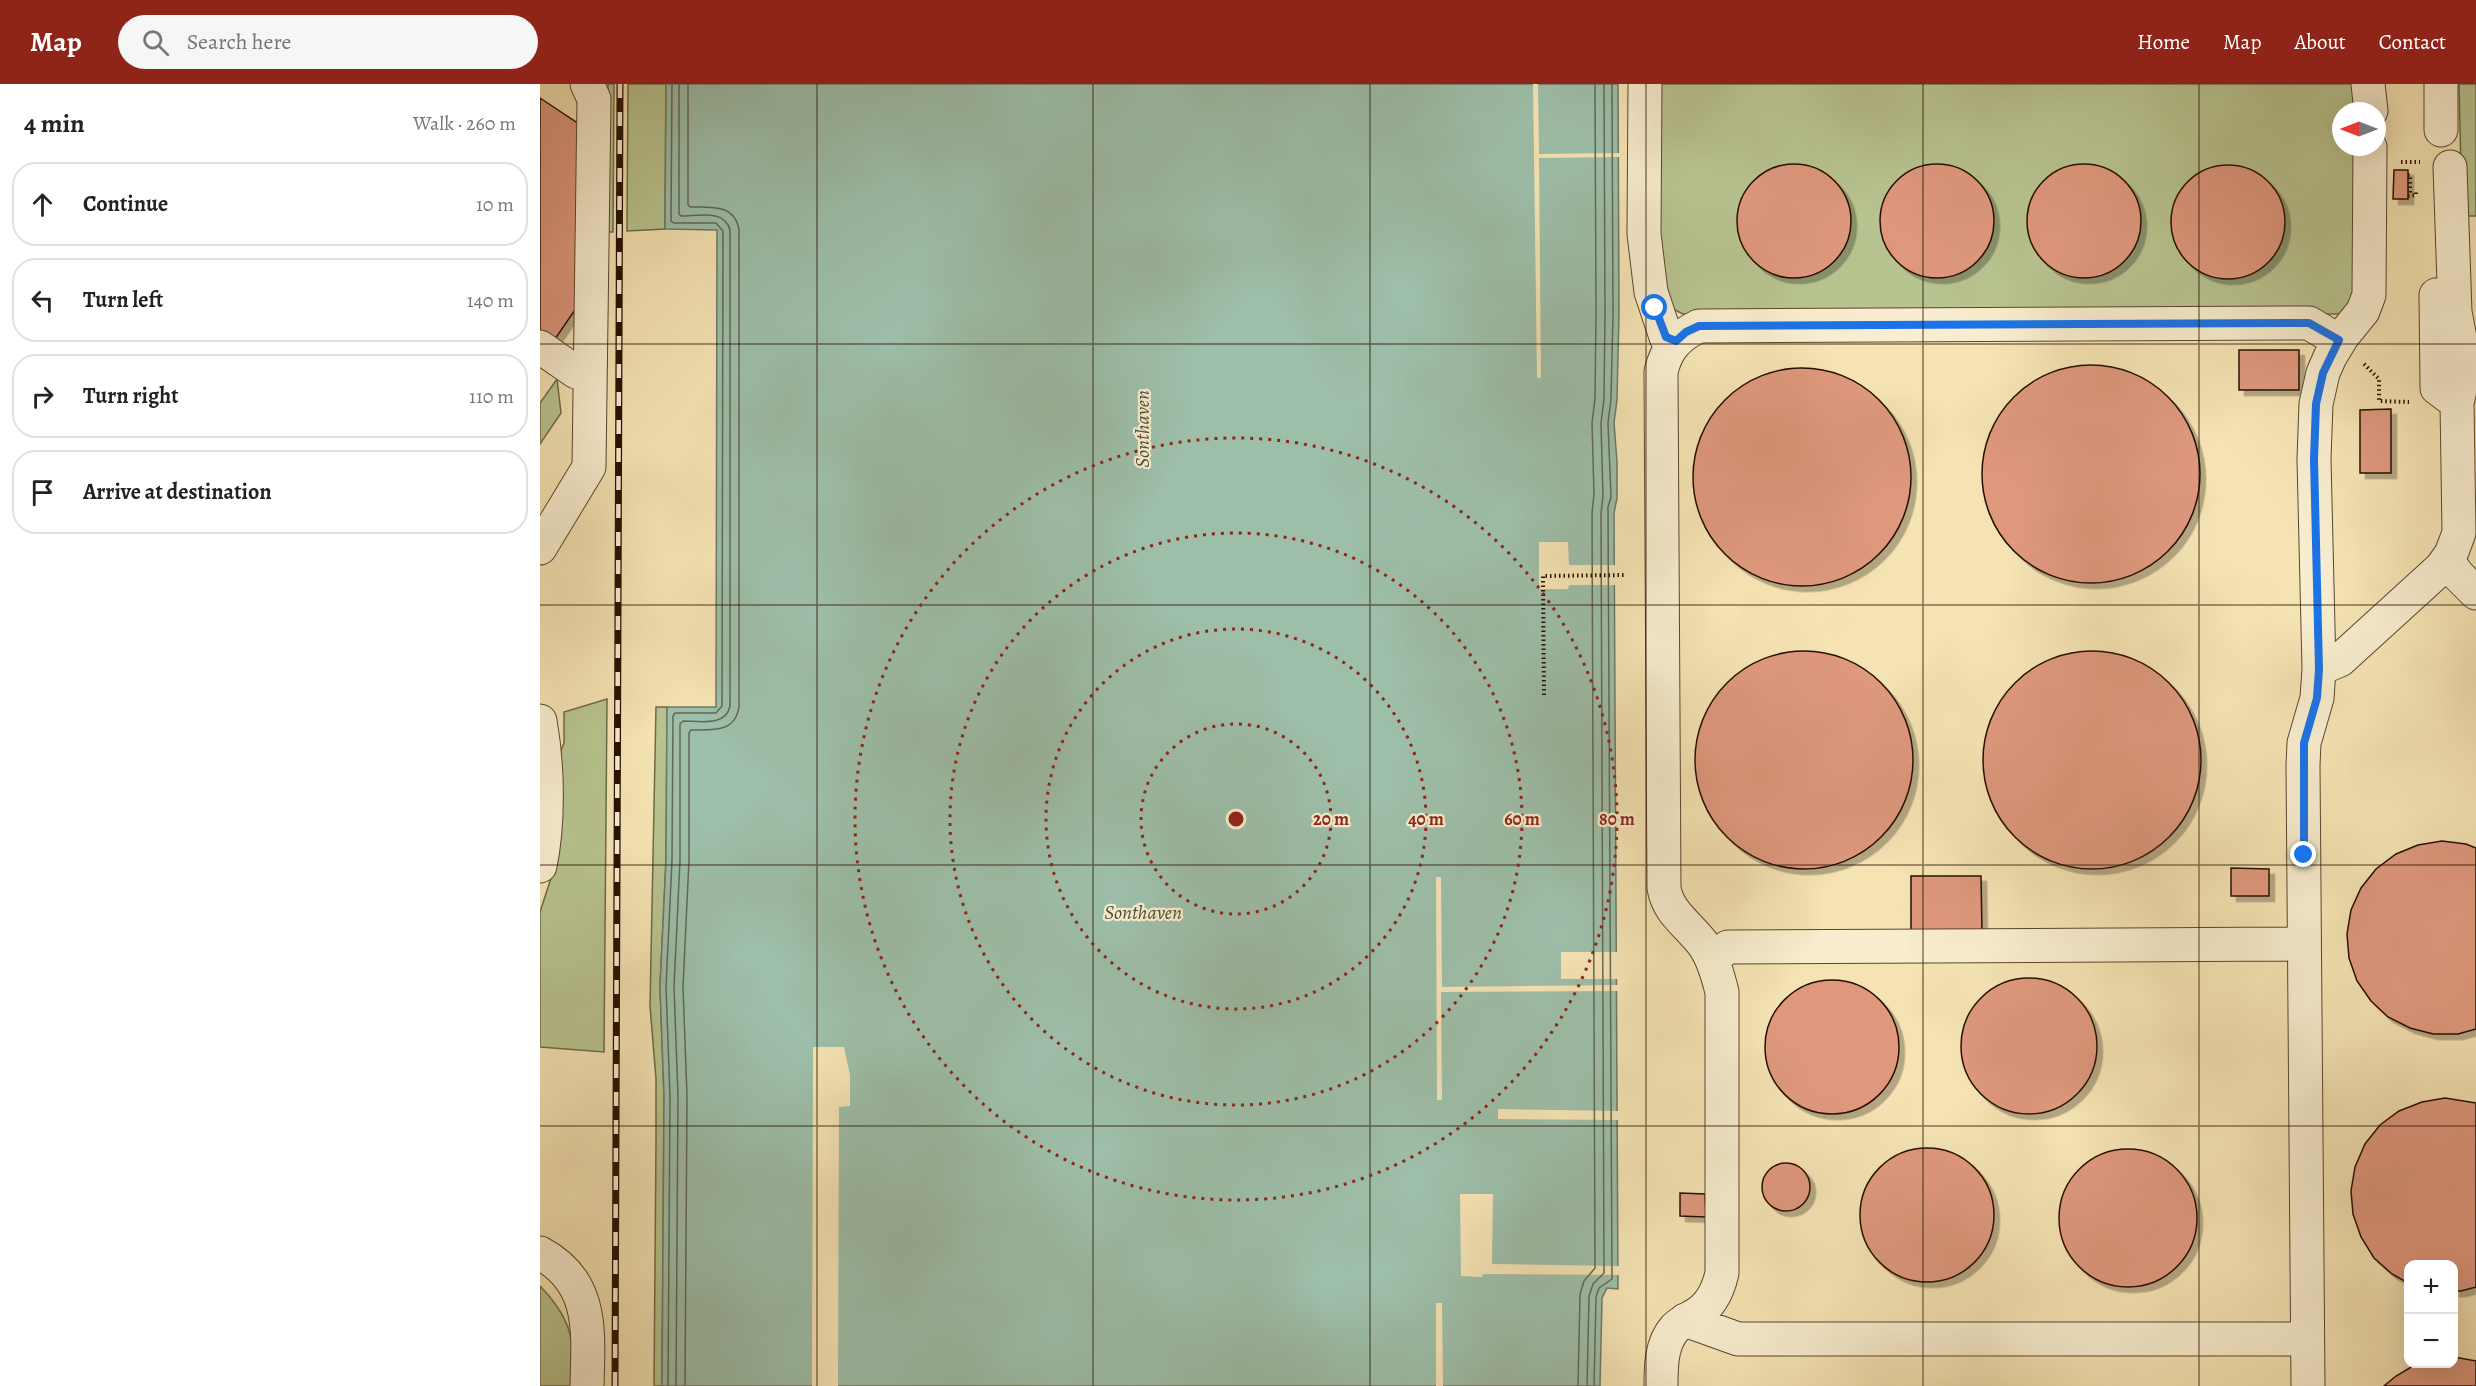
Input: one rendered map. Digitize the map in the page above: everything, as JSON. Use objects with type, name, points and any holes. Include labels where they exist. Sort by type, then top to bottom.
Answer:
[{"type":"street","points":[[540,548],[589,467],[594,99],[587,84]]},
{"type":"street","points":[[1645,84],[1644,234],[1655,308],[1666,337],[1676,341]]},
{"type":"street","points":[[2368,84],[2370,102]]},
{"type":"street","points":[[2441,84],[2441,130]]},
{"type":"street","points":[[2308,1386],[2303,765],[2304,743],[2317,698],[2319,669],[2314,459],[2316,404],[2323,373],[2339,340],[2363,311],[2369,295],[2370,156]]},
{"type":"street","points":[[2319,669],[2340,660],[2447,560],[2459,533],[2457,403],[2437,388],[2455,283],[2426,175]]},
{"type":"street","points":[[1661,1386],[1662,1355],[1674,1329],[1706,1307],[1719,1286],[1722,1273],[1722,992],[1712,959],[1704,945],[1672,910],[1666,899],[1664,888],[1661,372],[1668,350],[1686,332],[1699,326],[2309,323],[2339,340]]},
{"type":"street","points":[[540,347],[576,372],[590,373]]},
{"type":"street","points":[[2447,560],[2476,593]]},
{"type":"street","points":[[540,722],[545,761],[544,830],[540,866]]},
{"type":"street","points":[[1712,959],[1728,947],[2304,944]]},
{"type":"street","points":[[540,1253],[564,1270],[576,1285],[583,1302],[587,1320],[588,1386]]},
{"type":"street","points":[[1685,1320],[1738,1339],[2307,1339]]},
{"type":"path","points":[[2410,175],[2426,175],[2416,195],[2409,196],[2410,175]]},
{"type":"path","points":[[2339,340],[2379,379],[2379,401],[2457,403]]},
{"type":"path","points":[[1544,695],[1543,576],[1625,575]]},
{"type":"shaded area","points":[[608,84],[614,84],[613,232],[607,232]]},
{"type":"shaded area","points":[[628,84],[666,84],[665,229],[627,231]]},
{"type":"shaded area","points":[[1658,84],[2351,84],[2357,102],[2332,102],[2332,156],[2359,156],[2362,282],[2346,313],[1683,314],[1671,308],[1653,226]]},
{"type":"shaded area","points":[[2459,84],[2476,84],[2476,216],[2462,216]]},
{"type":"shaded area","points":[[557,379],[561,413],[540,444],[540,403]]},
{"type":"shaded area","points":[[607,699],[604,1052],[540,1047],[540,912],[553,872],[560,753],[564,743],[564,712]]},
{"type":"shaded area","points":[[656,707],[667,707],[666,860],[660,987],[664,1096],[662,1386],[654,1386],[656,1079],[650,1006]]},
{"type":"shaded area","points":[[540,1286],[559,1310],[570,1332],[578,1386],[540,1386]]},
{"type":"water","name":"Sonthaven","points":[[666,84],[1618,84],[1619,314],[1617,400],[1614,423],[1617,498],[1614,513],[1618,1289],[1607,1288],[1602,1298],[1600,1386],[662,1386],[664,1096],[660,987],[666,860],[667,707],[716,707],[717,230],[665,229]]},
{"type":"pier","points":[[1533,84],[1538,84],[1539,154],[1621,153],[1621,157],[1539,158],[1541,378],[1537,378]]},
{"type":"pier","points":[[1539,542],[1568,542],[1569,565],[1618,565],[1619,585],[1569,585],[1568,589],[1539,589]]},
{"type":"pier","points":[[1436,877],[1441,877],[1442,987],[1620,985],[1620,991],[1441,992],[1442,1100],[1437,1100]]},
{"type":"pier","points":[[1561,952],[1620,952],[1620,979],[1561,979]]},
{"type":"pier","points":[[813,1047],[844,1047],[850,1075],[850,1106],[839,1107],[838,1386],[812,1386]]},
{"type":"pier","points":[[1498,1109],[1621,1111],[1621,1120],[1498,1119]]},
{"type":"pier","points":[[1460,1194],[1493,1194],[1492,1264],[1621,1266],[1621,1275],[1483,1274],[1482,1277],[1461,1276]]},
{"type":"pier","points":[[1436,1303],[1442,1303],[1443,1386],[1436,1386]]},
{"type":"building","points":[[540,98],[579,124],[577,307],[553,342],[540,333]]},
{"type":"building","points":[[1794,164],[1816,168],[1826,173],[1842,189],[1847,199],[1851,221],[1847,243],[1842,253],[1826,269],[1816,274],[1794,278],[1772,274],[1762,269],[1746,253],[1741,243],[1737,221],[1741,199],[1746,189],[1762,173],[1772,168]]},
{"type":"building","points":[[1937,164],[1959,168],[1969,173],[1985,189],[1990,199],[1994,221],[1990,243],[1985,253],[1969,269],[1959,274],[1937,278],[1915,274],[1905,269],[1889,253],[1884,243],[1880,221],[1884,199],[1889,189],[1905,173],[1915,168]]},
{"type":"building","points":[[2084,164],[2106,168],[2124,181],[2137,199],[2141,221],[2137,243],[2124,261],[2106,274],[2084,278],[2062,274],[2044,261],[2031,243],[2027,221],[2031,199],[2044,181],[2062,168]]},
{"type":"building","points":[[2228,165],[2250,169],[2260,174],[2276,190],[2281,200],[2285,222],[2281,244],[2276,254],[2260,270],[2250,275],[2228,279],[2206,275],[2196,270],[2180,254],[2175,244],[2171,222],[2175,200],[2180,190],[2196,174],[2206,169]]},
{"type":"building","points":[[2394,170],[2408,170],[2408,199],[2393,199]]},
{"type":"building","points":[[2239,350],[2299,350],[2299,390],[2239,390]]},
{"type":"building","points":[[2091,365],[2112,367],[2133,374],[2168,397],[2191,432],[2198,453],[2200,474],[2198,495],[2191,516],[2168,551],[2133,574],[2112,581],[2091,583],[2070,581],[2049,574],[2014,551],[1991,516],[1984,495],[1982,474],[1984,453],[1991,432],[2014,397],[2049,374],[2070,367]]},
{"type":"building","points":[[1802,368],[1823,370],[1844,377],[1879,400],[1902,435],[1909,456],[1911,477],[1909,498],[1902,519],[1879,554],[1844,577],[1823,584],[1802,586],[1781,584],[1760,577],[1725,554],[1702,519],[1695,498],[1693,477],[1695,456],[1702,435],[1725,400],[1760,377],[1781,370]]},
{"type":"building","points":[[2391,409],[2391,473],[2360,473],[2360,410]]},
{"type":"building","points":[[1804,651],[1825,653],[1846,660],[1881,683],[1904,718],[1911,739],[1913,760],[1911,781],[1904,802],[1881,837],[1846,860],[1825,867],[1804,869],[1783,867],[1762,860],[1727,837],[1704,802],[1697,781],[1695,760],[1697,739],[1704,718],[1727,683],[1762,660],[1783,653]]},
{"type":"building","points":[[2092,651],[2113,653],[2134,660],[2169,683],[2192,718],[2199,739],[2201,760],[2199,781],[2192,802],[2169,837],[2134,860],[2113,867],[2092,869],[2071,867],[2050,860],[2015,837],[1992,802],[1985,781],[1983,760],[1985,739],[1992,718],[2015,683],[2050,660],[2071,653]]},
{"type":"building","points":[[2442,841],[2466,844],[2476,848],[2476,1029],[2458,1034],[2433,1034],[2410,1028],[2388,1017],[2371,1001],[2357,981],[2349,958],[2347,934],[2351,910],[2361,888],[2376,869],[2396,854],[2418,845]]},
{"type":"building","points":[[2231,868],[2269,869],[2269,896],[2231,896]]},
{"type":"building","points":[[1911,876],[1981,876],[1982,932],[1911,932]]},
{"type":"building","points":[[2029,978],[2055,984],[2077,998],[2091,1020],[2097,1046],[2091,1072],[2077,1094],[2055,1108],[2029,1114],[2003,1108],[1981,1094],[1967,1072],[1961,1046],[1967,1020],[1981,998],[2003,984]]},
{"type":"building","points":[[1832,980],[1858,985],[1879,1000],[1894,1021],[1899,1047],[1894,1073],[1879,1094],[1858,1109],[1832,1114],[1806,1109],[1785,1094],[1770,1073],[1765,1047],[1770,1021],[1785,1000],[1806,985]]},
{"type":"building","points":[[2445,1098],[2476,1103],[2476,1287],[2461,1291],[2458,1291],[2458,1260],[2404,1260],[2404,1281],[2392,1274],[2374,1258],[2361,1237],[2353,1214],[2351,1191],[2355,1167],[2365,1144],[2380,1125],[2399,1111],[2422,1102]]},
{"type":"building","points":[[1927,1148],[1953,1153],[1975,1167],[1989,1189],[1994,1215],[1989,1241],[1975,1263],[1953,1277],[1927,1282],[1901,1277],[1879,1263],[1865,1241],[1860,1215],[1865,1189],[1879,1167],[1901,1153]]},
{"type":"building","points":[[2128,1149],[2154,1154],[2177,1169],[2192,1192],[2197,1218],[2192,1244],[2177,1267],[2154,1282],[2128,1287],[2102,1282],[2079,1267],[2064,1244],[2059,1218],[2064,1192],[2079,1169],[2102,1154]]},
{"type":"building","points":[[1781,1163],[1791,1163],[1806,1173],[1810,1187],[1809,1196],[1800,1207],[1791,1211],[1781,1211],[1766,1201],[1762,1192],[1762,1182],[1772,1167]]},
{"type":"building","points":[[1680,1193],[1705,1194],[1706,1217],[1680,1216]]},
{"type":"building","points":[[2458,1358],[2476,1361],[2476,1386],[2384,1386],[2410,1368],[2458,1368]]},
{"type":"railway","points":[[615,1386],[620,84]]},
{"type":"route","points":[[1655,308],[1666,337],[1676,341],[1686,332],[1699,326],[2309,323],[2339,340],[2323,373],[2316,404],[2314,459],[2319,669],[2317,698],[2304,743],[2304,855]]}]
